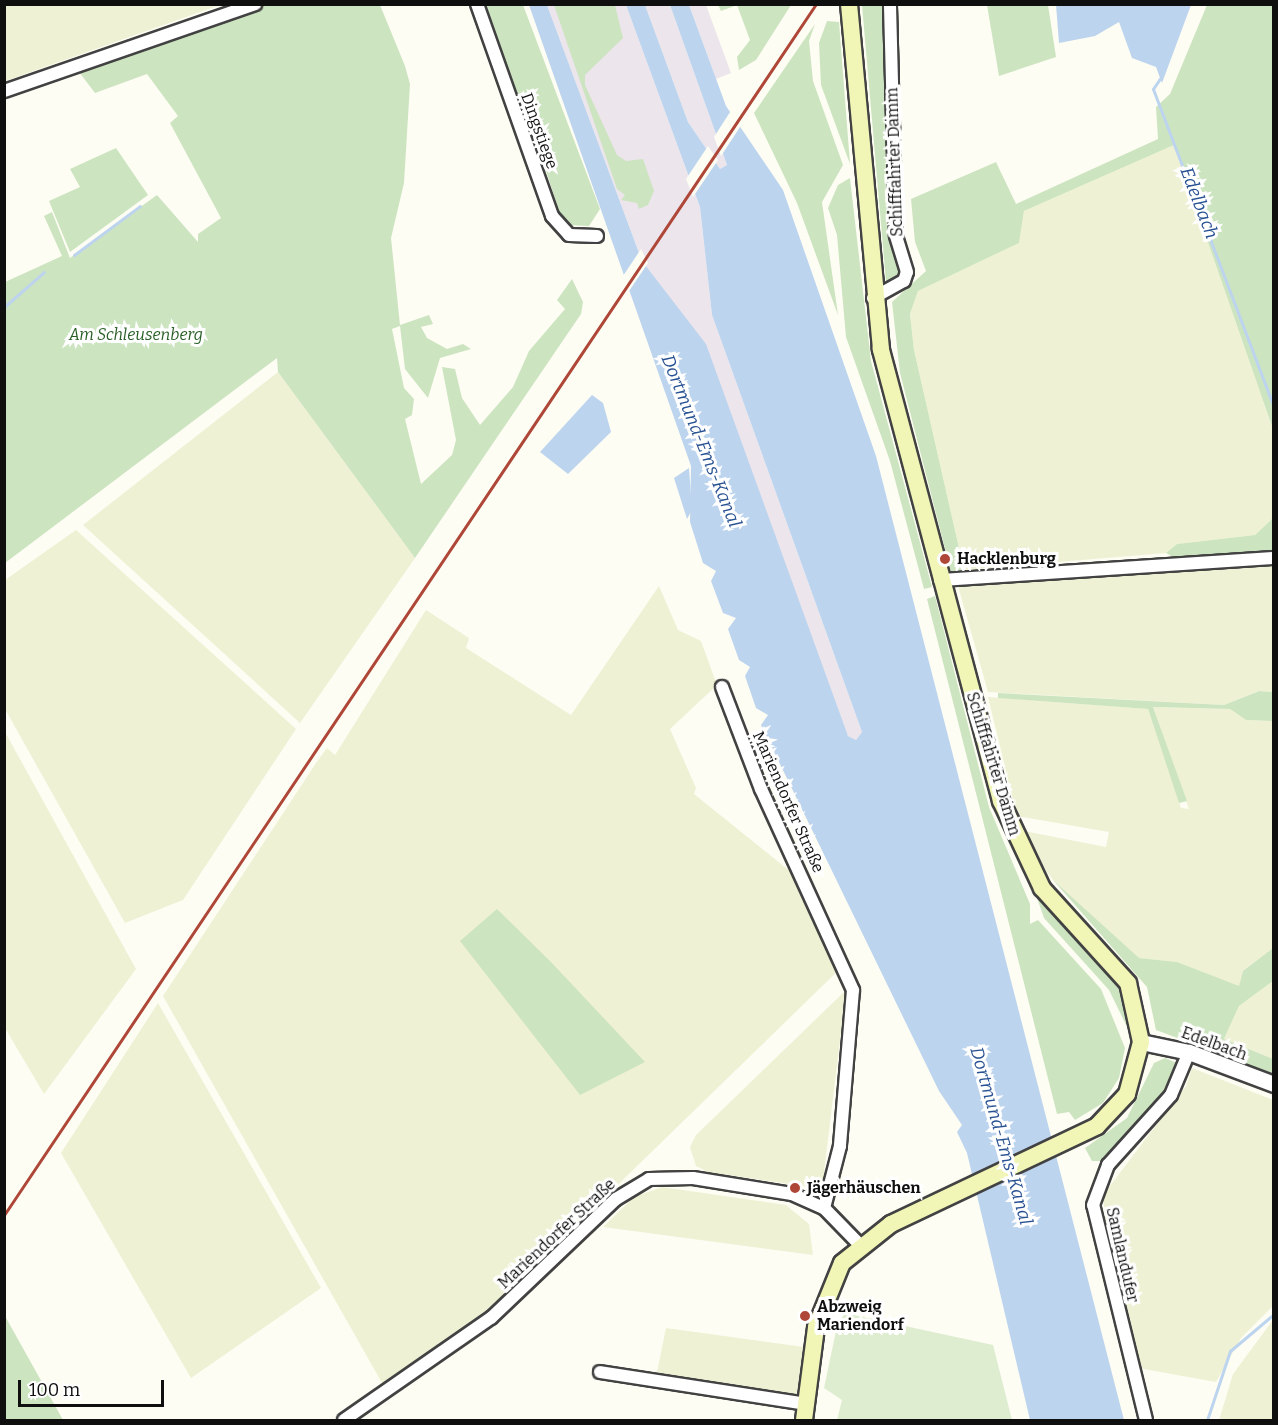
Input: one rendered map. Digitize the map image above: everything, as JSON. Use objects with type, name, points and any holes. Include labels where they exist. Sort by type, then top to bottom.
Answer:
[{"type":"main road","name":"Schifffahrter Damm","points":[[805,1412],[822,1305],[842,1263],[860,1245],[956,1193],[1066,1143],[1096,1126],[1121,1103],[1135,1077],[1142,1042],[1128,983],[1042,888],[1010,829],[940,580],[893,401],[873,298],[849,10]]},
{"type":"street","points":[[4,91],[255,4]]},
{"type":"street","name":"Dingstiege","points":[[477,4],[552,216],[569,235],[597,236]]},
{"type":"street","name":"Schifffahrter Damm","points":[[873,298],[904,281],[907,272],[896,236],[890,4]]},
{"type":"street","points":[[940,580],[1274,558]]},
{"type":"street","name":"Mariendorfer Straße","points":[[722,687],[760,789],[853,990],[840,1146],[824,1208]]},
{"type":"street","name":"Edelbach","points":[[1142,1042],[1189,1052],[1274,1084]]},
{"type":"street","name":"Samlandufer","points":[[1146,1420],[1093,1205],[1108,1165],[1171,1095],[1189,1052]]},
{"type":"street","name":"Mariendorfer Straße","points":[[344,1420],[491,1318],[640,1182],[667,1177],[792,1194],[824,1208],[860,1245]]},
{"type":"street","points":[[600,1372],[701,1389],[805,1412]]},
{"type":"shaded area","points":[[547,5],[626,5],[700,207],[712,315],[862,732],[856,740],[848,736],[642,261]]},
{"type":"shaded area","points":[[645,5],[670,5],[727,165],[720,169],[688,122]]},
{"type":"shaded area","points":[[689,5],[706,5],[731,73],[716,79]]},
{"type":"green space","points":[[5,4],[220,4],[220,5],[5,81]]},
{"type":"green space","points":[[718,4],[791,5],[756,60],[739,70],[737,57],[750,40],[737,5],[721,11]]},
{"type":"green space","name":"Am Schleusenberg","points":[[267,5],[380,5],[405,66],[410,84],[404,183],[391,238],[400,325],[429,315],[433,324],[421,327],[427,338],[447,349],[463,344],[471,349],[440,358],[428,398],[405,369],[400,326],[392,329],[404,388],[414,399],[412,415],[405,419],[421,484],[452,455],[456,440],[442,367],[455,369],[462,398],[480,425],[513,387],[529,351],[565,309],[557,300],[572,279],[583,302],[581,314],[415,558],[278,372],[277,358],[5,563],[5,282],[62,256],[44,216],[52,212],[70,258],[157,195],[198,242],[198,234],[221,218],[170,123],[178,116],[147,74],[95,93],[76,68]]},
{"type":"green space","points":[[481,5],[523,5],[600,209],[589,226],[566,225],[561,217],[524,103],[515,99]]},
{"type":"green space","points":[[554,5],[615,5],[623,38],[585,75],[585,85],[617,155],[626,161],[643,159],[654,191],[648,205],[639,209],[637,203],[621,200],[625,195],[617,189]]},
{"type":"green space","points":[[862,5],[884,5],[892,236],[900,268],[897,278],[886,281]]},
{"type":"green space","points":[[987,5],[1048,5],[1056,57],[999,76]]},
{"type":"green space","points":[[1207,5],[1273,5],[1273,429],[1174,145],[1024,211],[1019,243],[918,291],[910,314],[914,350],[964,570],[951,572],[900,373],[892,302],[926,271],[915,242],[911,199],[996,162],[1016,204],[1158,139],[1156,107],[1170,94]]},
{"type":"green space","points":[[827,21],[839,22],[850,164],[821,85],[819,43]]},
{"type":"green space","points":[[815,24],[809,41],[813,81],[843,165],[822,202],[838,315],[797,203],[754,113]]},
{"type":"green space","points":[[1174,145],[1273,429],[1273,518],[1255,535],[1177,544],[1166,553],[964,570],[914,350],[910,314],[918,291],[1019,243],[1024,211]]},
{"type":"green space","points":[[116,148],[148,195],[70,252],[49,201],[80,187],[70,169]]},
{"type":"green space","points":[[850,178],[871,361],[932,587],[924,589],[890,461],[846,337],[837,235],[828,208],[838,185]]},
{"type":"green space","points":[[278,372],[415,558],[300,723],[83,525]]},
{"type":"green space","points":[[1273,518],[1273,552],[1175,558],[1166,553],[1177,544],[1255,535]]},
{"type":"green space","points":[[76,530],[296,729],[183,900],[125,923],[5,709],[5,580]]},
{"type":"green space","points":[[1273,566],[1273,692],[1258,691],[1224,705],[988,692],[958,586]]},
{"type":"green space","points":[[659,586],[678,630],[701,641],[717,685],[670,729],[696,788],[694,794],[806,884],[845,964],[493,1306],[382,1383],[163,996],[316,763],[327,748],[335,755],[426,610],[469,638],[466,648],[571,715]]},
{"type":"green space","points":[[935,596],[989,807],[1030,904],[1030,924],[1038,920],[1101,989],[1125,1048],[1119,1078],[1103,1103],[1075,1120],[1069,1112],[1057,1114],[927,599]]},
{"type":"green space","points":[[1259,691],[1273,692],[1273,721],[1246,720],[1230,709],[1153,707],[1187,801],[1179,803],[1148,709],[998,698],[998,693],[1224,705]]},
{"type":"green space","points":[[988,697],[1148,709],[1181,808],[1189,809],[1153,707],[1230,709],[1246,720],[1273,721],[1273,948],[1243,971],[1239,987],[1177,962],[1138,958],[1053,880],[1028,846],[1024,831],[1106,847],[1109,832],[1017,816]]},
{"type":"green space","points":[[5,732],[136,969],[44,1094],[5,1028]]},
{"type":"green space","points":[[1053,880],[1139,958],[1177,962],[1239,986],[1243,971],[1273,948],[1273,981],[1239,1006],[1224,1039],[1273,1059],[1273,1074],[1156,1030],[1147,987]]},
{"type":"green space","points":[[1037,898],[1118,981],[1132,1037],[1109,990],[1044,918]]},
{"type":"green space","points":[[497,909],[551,962],[645,1062],[580,1095],[460,941]]},
{"type":"green space","points":[[1273,981],[1273,1059],[1224,1039],[1239,1006]]},
{"type":"green space","points":[[846,990],[822,1189],[708,1172],[696,1166],[690,1147],[696,1135]]},
{"type":"green space","points":[[158,1003],[321,1288],[191,1378],[61,1153]]},
{"type":"green space","points":[[1165,1058],[1179,1064],[1177,1076],[1105,1161],[1092,1161],[1085,1148],[1127,1118],[1154,1063]]},
{"type":"green space","points":[[1192,1068],[1273,1100],[1273,1306],[1241,1338],[1216,1382],[1138,1368],[1110,1267],[1103,1195],[1186,1086]]},
{"type":"green space","points":[[662,1187],[786,1205],[809,1224],[813,1255],[603,1227],[634,1197]]},
{"type":"green space","points":[[840,1312],[993,1345],[1012,1420],[837,1420],[842,1400],[824,1388]]},
{"type":"green space","points":[[5,1316],[63,1420],[5,1420]]},
{"type":"green space","points":[[1273,1320],[1273,1420],[1219,1420],[1233,1374]]},
{"type":"green space","points":[[666,1328],[804,1347],[799,1393],[796,1397],[656,1377]]},
{"type":"water","points":[[1056,4],[1191,5],[1162,83],[1156,67],[1132,58],[1119,22],[1095,36],[1059,43]]},
{"type":"water","name":"Dortmund-Ems-Kanal","points":[[529,5],[547,5],[642,261],[706,344],[848,736],[856,740],[862,732],[712,315],[700,207],[626,5],[645,5],[688,122],[720,169],[727,165],[670,5],[689,5],[726,106],[783,190],[876,456],[1124,1420],[1030,1420],[967,1153],[957,1132],[962,1125],[939,1091],[761,725],[768,715],[756,708],[745,676],[750,667],[739,660],[728,629],[736,618],[723,613],[711,581],[716,571],[703,563],[690,522],[691,466]]},
{"type":"water","points":[[592,395],[603,403],[611,432],[568,474],[540,452]]},
{"type":"water","points":[[689,468],[692,510],[687,519],[674,478]]},
{"type":"pier","points":[[732,109],[742,124],[721,156],[714,137]]},
{"type":"pier","points":[[708,146],[718,160],[693,197],[686,179]]},
{"type":"pier","points":[[641,249],[648,263],[625,297],[621,279]]},
{"type":"waterway","name":"Edelbach","points":[[1161,77],[1153,89],[1274,407]]},
{"type":"waterway","points":[[74,255],[140,206]]},
{"type":"waterway","points":[[4,307],[44,272]]},
{"type":"waterway","name":"Edelbach","points":[[1207,1420],[1230,1351],[1274,1314]]},
{"type":"railway","points":[[4,1215],[816,4]]},
{"type":"place","name":"Hacklenburg","points":[[945,559]]},
{"type":"place","name":"Jägerhäuschen","points":[[795,1188]]},
{"type":"place","name":"Abzweig Mariendorf","points":[[805,1316]]}]
